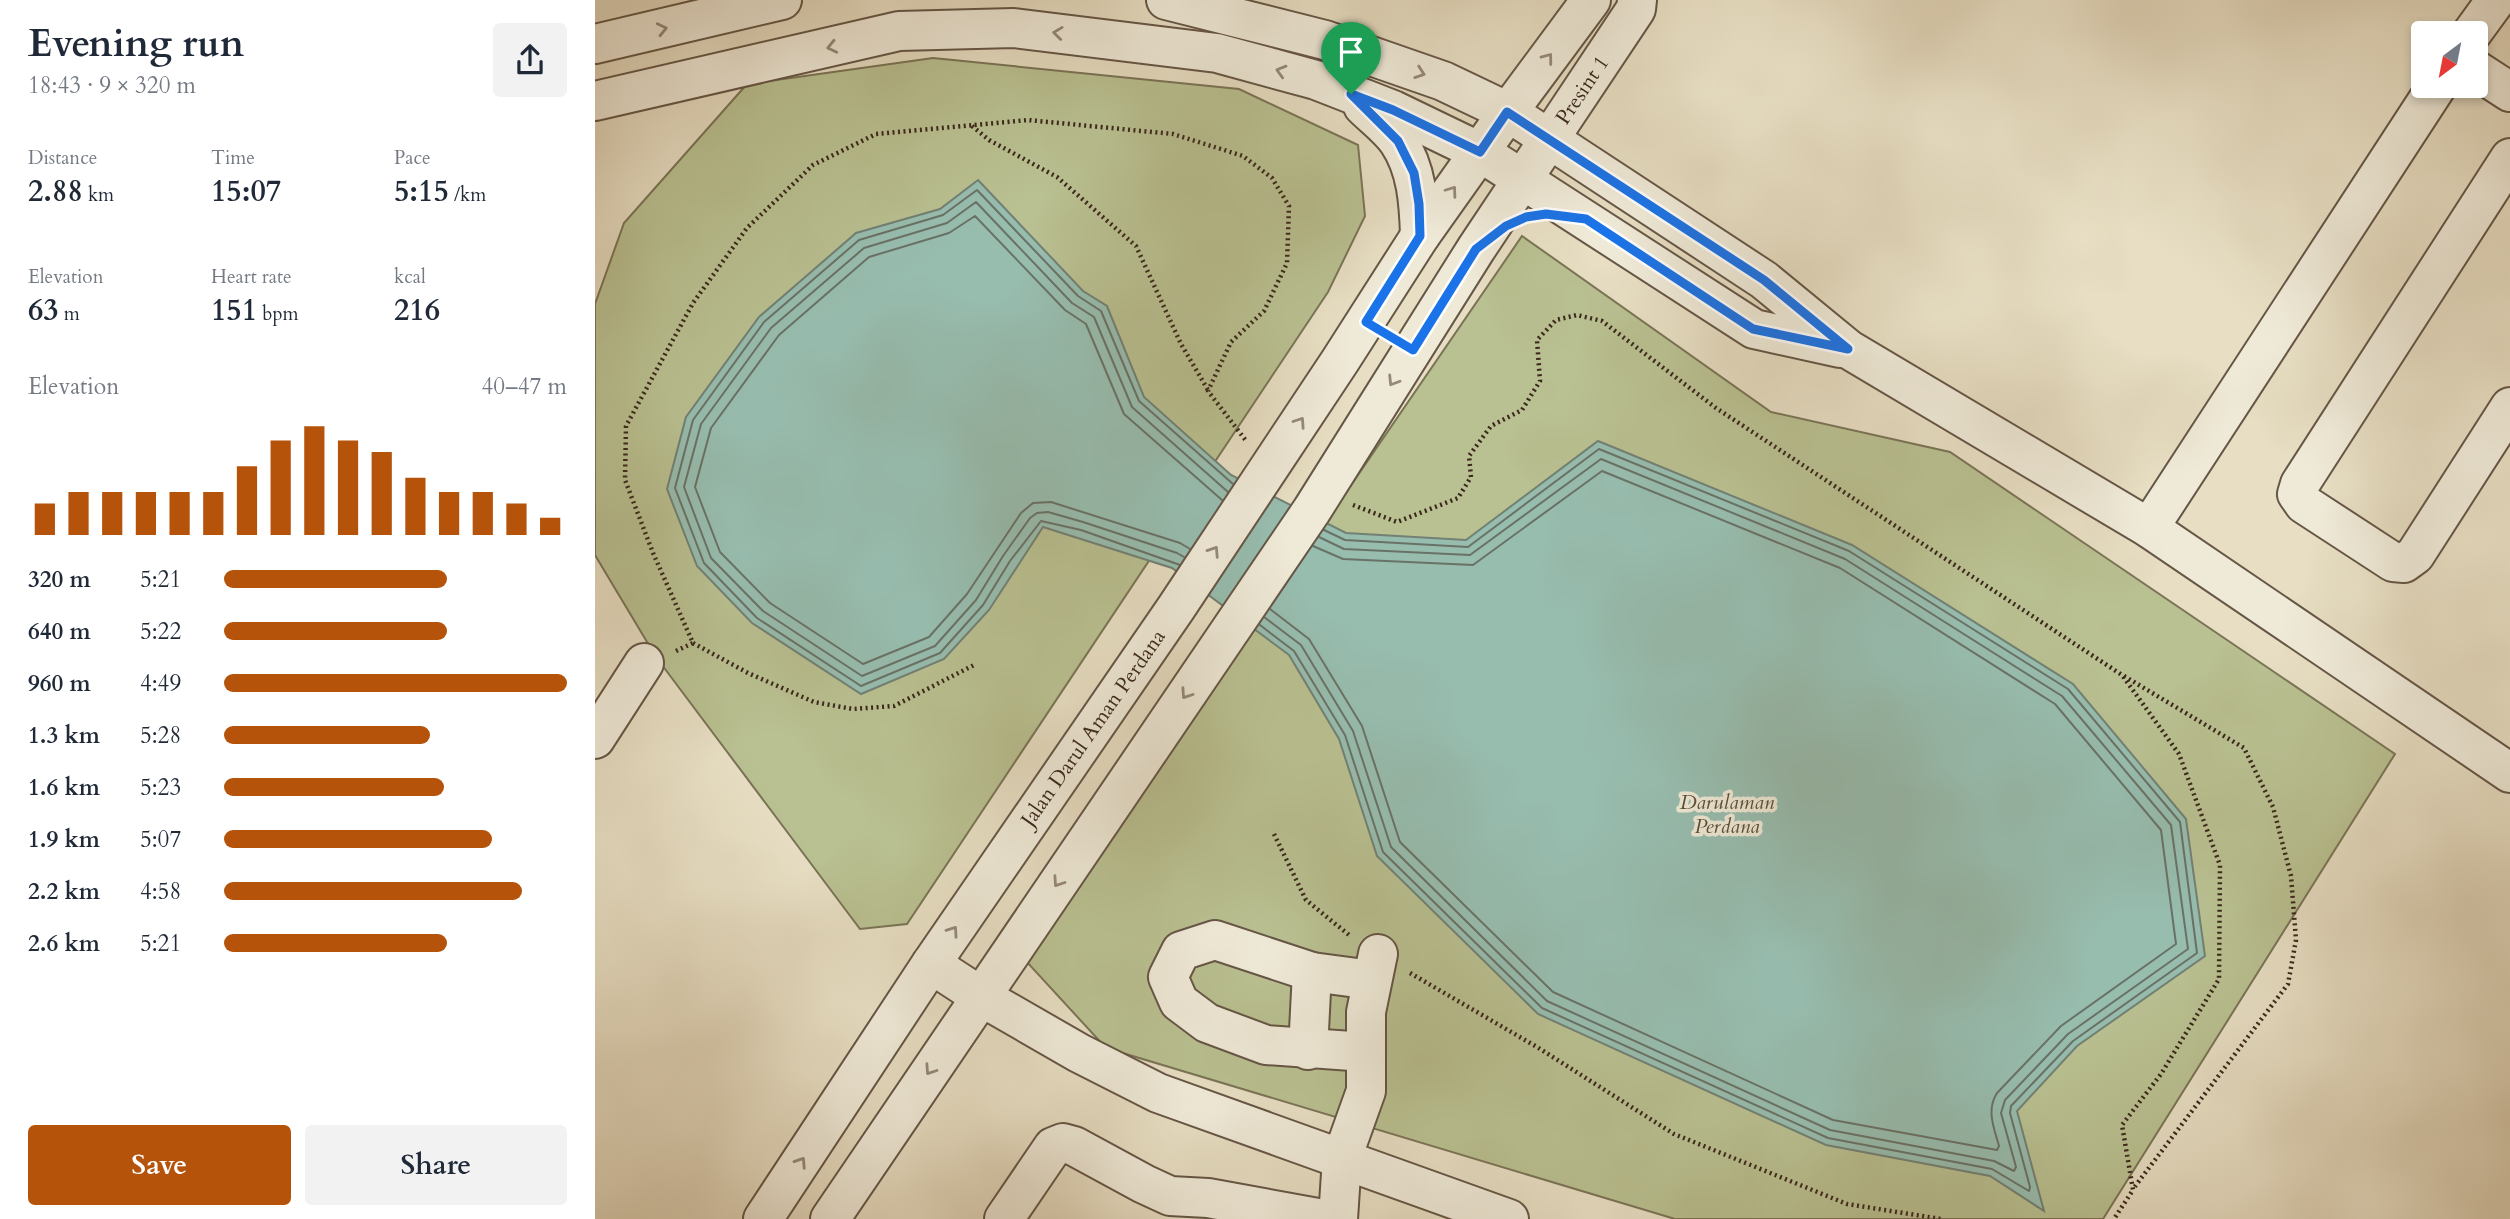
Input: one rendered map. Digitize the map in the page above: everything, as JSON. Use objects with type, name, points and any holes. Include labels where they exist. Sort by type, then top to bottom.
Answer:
[{"type":"street","points":[[595,44],[782,0]]},
{"type":"street","points":[[1166,0],[1325,40],[1443,81],[1507,112],[1764,280],[1848,349],[2149,528],[2510,773]]},
{"type":"street","points":[[1480,152],[1591,0]]},
{"type":"street","name":"Presint 1","points":[[1524,180],[1636,9],[1637,0]]},
{"type":"street","points":[[2481,21],[2496,0]]},
{"type":"street","points":[[595,101],[899,31],[1014,28],[1217,53],[1316,80],[1393,110],[1480,152],[1753,329],[1848,349]]},
{"type":"street","points":[[2489,79],[2510,92]]},
{"type":"street","points":[[1351,94],[1398,141],[1414,173],[1420,236]]},
{"type":"street","points":[[2149,528],[2429,98]]},
{"type":"street","name":"Jalan Darul Aman Perdana","points":[[764,1219],[931,964],[1176,608],[1420,236],[1480,152]]},
{"type":"street","points":[[2510,158],[2300,484],[2297,494],[2304,504],[2393,562],[2404,563],[2414,555],[2510,407]]},
{"type":"street","points":[[830,1219],[1317,502],[1476,249],[1524,180]]},
{"type":"street","points":[[1476,249],[1506,226],[1526,217],[1546,214],[1586,219]]},
{"type":"street","points":[[1366,322],[1413,350]]},
{"type":"street","points":[[595,739],[645,663]]},
{"type":"street","points":[[1338,1219],[1342,1158],[1366,1091],[1366,1052],[1366,1012],[1375,967],[1312,972],[1215,940],[1181,951],[1168,977],[1179,1002],[1207,1023],[1266,1045],[1366,1052]]},
{"type":"street","points":[[931,964],[1079,1054],[1157,1093],[1509,1219]]},
{"type":"street","points":[[1308,1050],[1312,972]]},
{"type":"street","points":[[1004,1219],[1053,1147],[1063,1143],[1074,1146],[1170,1196],[1208,1198],[1323,1219]]},
{"type":"path","points":[[974,665],[894,705],[853,709],[814,702],[748,673],[693,643],[625,480],[626,426],[693,303],[747,228],[813,164],[876,134],[1028,120],[1173,134],[1243,156],[1272,178],[1289,206],[1287,263],[1265,312],[1231,342],[1208,391]]},
{"type":"path","points":[[970,125],[989,140],[1057,177],[1136,246],[1181,344],[1208,391],[1267,470]]},
{"type":"path","points":[[1317,502],[1397,522],[1458,498],[1471,477],[1469,456],[1491,426],[1522,410],[1540,381],[1537,340],[1556,320],[1577,315],[1602,321],[1716,408],[2122,675],[2244,748],[2273,807],[2291,876],[2296,940],[2288,984],[2114,1219]]},
{"type":"path","points":[[645,663],[693,643]]},
{"type":"path","points":[[2122,675],[2179,754],[2220,865],[2219,979],[2161,1074],[2122,1125],[2133,1190]]},
{"type":"path","points":[[1274,834],[1306,900],[1340,929],[1375,967],[1538,1047],[1674,1134],[1846,1204],[1941,1219]]},
{"type":"green space","points":[[933,58],[1239,89],[1358,145],[1365,216],[1328,292],[907,924],[860,929],[656,657],[595,555],[595,304],[624,223],[747,84]]},
{"type":"green space","name":"Darulaman Perdana","points":[[1522,236],[1771,412],[1950,452],[2395,754],[2103,1219],[1675,1219],[1106,1048],[1025,960]]},
{"type":"water","points":[[978,180],[1083,291],[1107,306],[1144,397],[1231,475],[1346,533],[1466,540],[1598,441],[1852,545],[2073,684],[2186,819],[2205,956],[2077,1046],[2017,1111],[2044,1211],[1990,1176],[1826,1145],[1538,1014],[1377,856],[1339,739],[1289,655],[1172,568],[1043,527],[989,610],[944,659],[861,694],[752,623],[697,566],[667,489],[686,417],[759,317],[856,233],[940,209]]},
{"type":"route","points":[[1351,94],[1393,110],[1480,152],[1507,112],[1764,280],[1848,349],[1753,329],[1586,219],[1546,214],[1526,217],[1506,226],[1476,249],[1413,350],[1366,322],[1420,236],[1414,173],[1398,141],[1351,94]]}]
